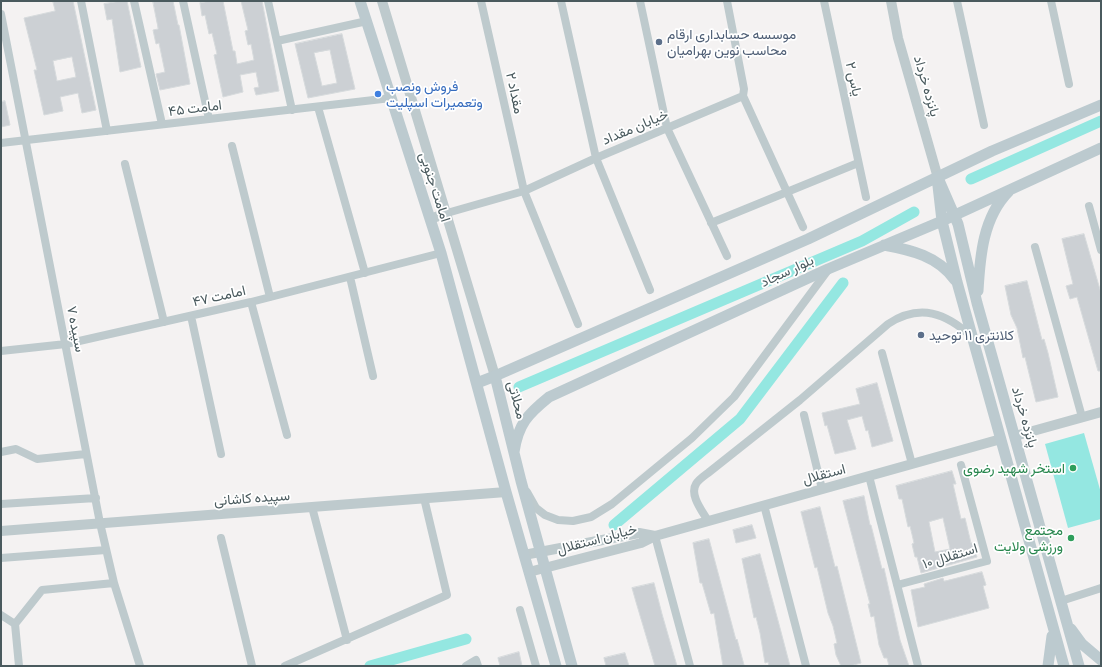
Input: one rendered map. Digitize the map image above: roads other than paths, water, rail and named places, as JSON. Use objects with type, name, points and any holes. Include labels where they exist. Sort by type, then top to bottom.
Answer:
[{"type":"main road","name":"امامت جنوبی","points":[[360,1],[441,253],[477,383]]},
{"type":"main road","name":"بلوار سجاد","points":[[495,376],[808,240],[992,151],[1101,105]]},
{"type":"main road","name":"بلوار سجاد","points":[[514,452],[518,434],[527,416],[549,397],[828,269],[884,244],[942,221],[1101,148]]},
{"type":"main road","name":"پانزده خرداد","points":[[938,178],[955,215],[977,303],[1079,666]]},
{"type":"main road","name":"پانزده خرداد","points":[[938,178],[942,221],[957,282],[1064,666]]},
{"type":"main road","points":[[977,303],[980,261],[986,233],[997,206],[1012,188]]},
{"type":"main road","points":[[884,244],[923,254],[944,268],[957,282]]},
{"type":"main road","name":"محلاتی","points":[[477,383],[495,376],[520,481],[572,666]]},
{"type":"main road","points":[[477,383],[506,492],[556,666]]},
{"type":"main road","points":[[1048,666],[1051,653],[1051,617]]},
{"type":"main road","points":[[1067,622],[1082,644],[1101,660]]},
{"type":"street","points":[[81,1],[107,131]]},
{"type":"street","points":[[134,1],[162,124]]},
{"type":"street","points":[[183,1],[209,119]]},
{"type":"street","points":[[268,1],[292,110]]},
{"type":"street","points":[[382,1],[495,376]]},
{"type":"street","name":"مقداد ۲","points":[[481,1],[524,191],[578,324]]},
{"type":"street","points":[[561,1],[596,158],[650,290]]},
{"type":"street","points":[[640,1],[667,128],[727,256]]},
{"type":"street","points":[[727,1],[744,89],[743,96],[803,227]]},
{"type":"street","name":"یاس ۲","points":[[824,1],[866,197]]},
{"type":"street","name":"پانزده خرداد","points":[[891,1],[898,38],[938,178]]},
{"type":"street","points":[[957,1],[984,124]]},
{"type":"street","points":[[1050,1],[1070,84]]},
{"type":"street","name":"سپیده ۷","points":[[1,14],[100,523],[114,583],[140,666]]},
{"type":"street","points":[[277,41],[367,21]]},
{"type":"street","name":"خیابان مقداد","points":[[447,213],[524,191],[596,158],[743,96]]},
{"type":"street","name":"امامت ۴۵","points":[[1,143],[391,98]]},
{"type":"street","points":[[318,107],[365,273]]},
{"type":"street","points":[[232,146],[270,297]]},
{"type":"street","points":[[711,223],[858,163]]},
{"type":"street","points":[[125,164],[164,322]]},
{"type":"street","points":[[1089,206],[1101,250]]},
{"type":"street","points":[[430,219],[447,213]]},
{"type":"street","points":[[1035,248],[1082,417]]},
{"type":"street","name":"امامت ۴۷","points":[[1,351],[66,344],[251,302],[441,253]]},
{"type":"street","points":[[520,481],[536,508],[545,515],[558,520],[574,521],[590,517],[612,504],[692,438],[734,397],[828,269]]},
{"type":"street","points":[[350,277],[373,376]]},
{"type":"street","points":[[251,302],[286,435]]},
{"type":"street","points":[[708,521],[694,491],[696,485],[708,473],[800,400],[888,324],[900,316],[911,313],[932,313],[954,322],[973,337]]},
{"type":"street","points":[[191,316],[221,454]]},
{"type":"street","points":[[882,354],[912,464]]},
{"type":"street","points":[[1015,436],[1101,412]]},
{"type":"street","points":[[804,414],[822,489]]},
{"type":"street","name":"استقلال","points":[[654,536],[1001,439]]},
{"type":"street","points":[[1,452],[16,449],[37,459],[86,454]]},
{"type":"street","name":"استقلال ۱۰","points":[[897,585],[987,561],[961,465]]},
{"type":"street","points":[[869,476],[918,666]]},
{"type":"street","name":"سپیده کاشانی","points":[[1,531],[506,492]]},
{"type":"street","points":[[1,504],[96,498]]},
{"type":"street","points":[[285,666],[447,595],[424,498]]},
{"type":"street","points":[[764,505],[806,666]]},
{"type":"street","points":[[312,507],[347,640]]},
{"type":"street","points":[[524,555],[638,533],[654,536],[690,666]]},
{"type":"street","name":"خیابان استقلال","points":[[529,572],[641,543],[654,536]]},
{"type":"street","points":[[221,538],[252,666]]},
{"type":"street","points":[[1,558],[106,550]]},
{"type":"street","points":[[19,666],[15,624],[42,590],[114,583]]},
{"type":"street","points":[[1061,601],[1101,588]]},
{"type":"street","points":[[520,610],[536,666]]},
{"type":"street","points":[[1,614],[15,624]]},
{"type":"street","points":[[466,666],[477,663]]},
{"type":"water","name":"استخر شهید رضوی","points":[[1084,433],[1101,493],[1101,519],[1068,528],[1045,444]]},
{"type":"waterway","points":[[971,179],[1101,121]]},
{"type":"waterway","points":[[519,387],[862,241],[914,212]]},
{"type":"waterway","points":[[614,525],[740,419],[843,283]]},
{"type":"waterway","points":[[370,666],[466,639]]},
{"type":"place","name":"موسسه حسابداری ارقام محاسب نوین بهرامیان","points":[[659,42]]},
{"type":"place","name":"فروش ونصب وتعمیرات اسپلیت","points":[[378,94]]},
{"type":"place","name":"کلانتری ۱۱ توحید","points":[[921,335]]},
{"type":"place","name":"استخر شهید رضوی","points":[[1073,468]]},
{"type":"place","name":"مجتمع ورزشی ولایت","points":[[1071,538]]}]
